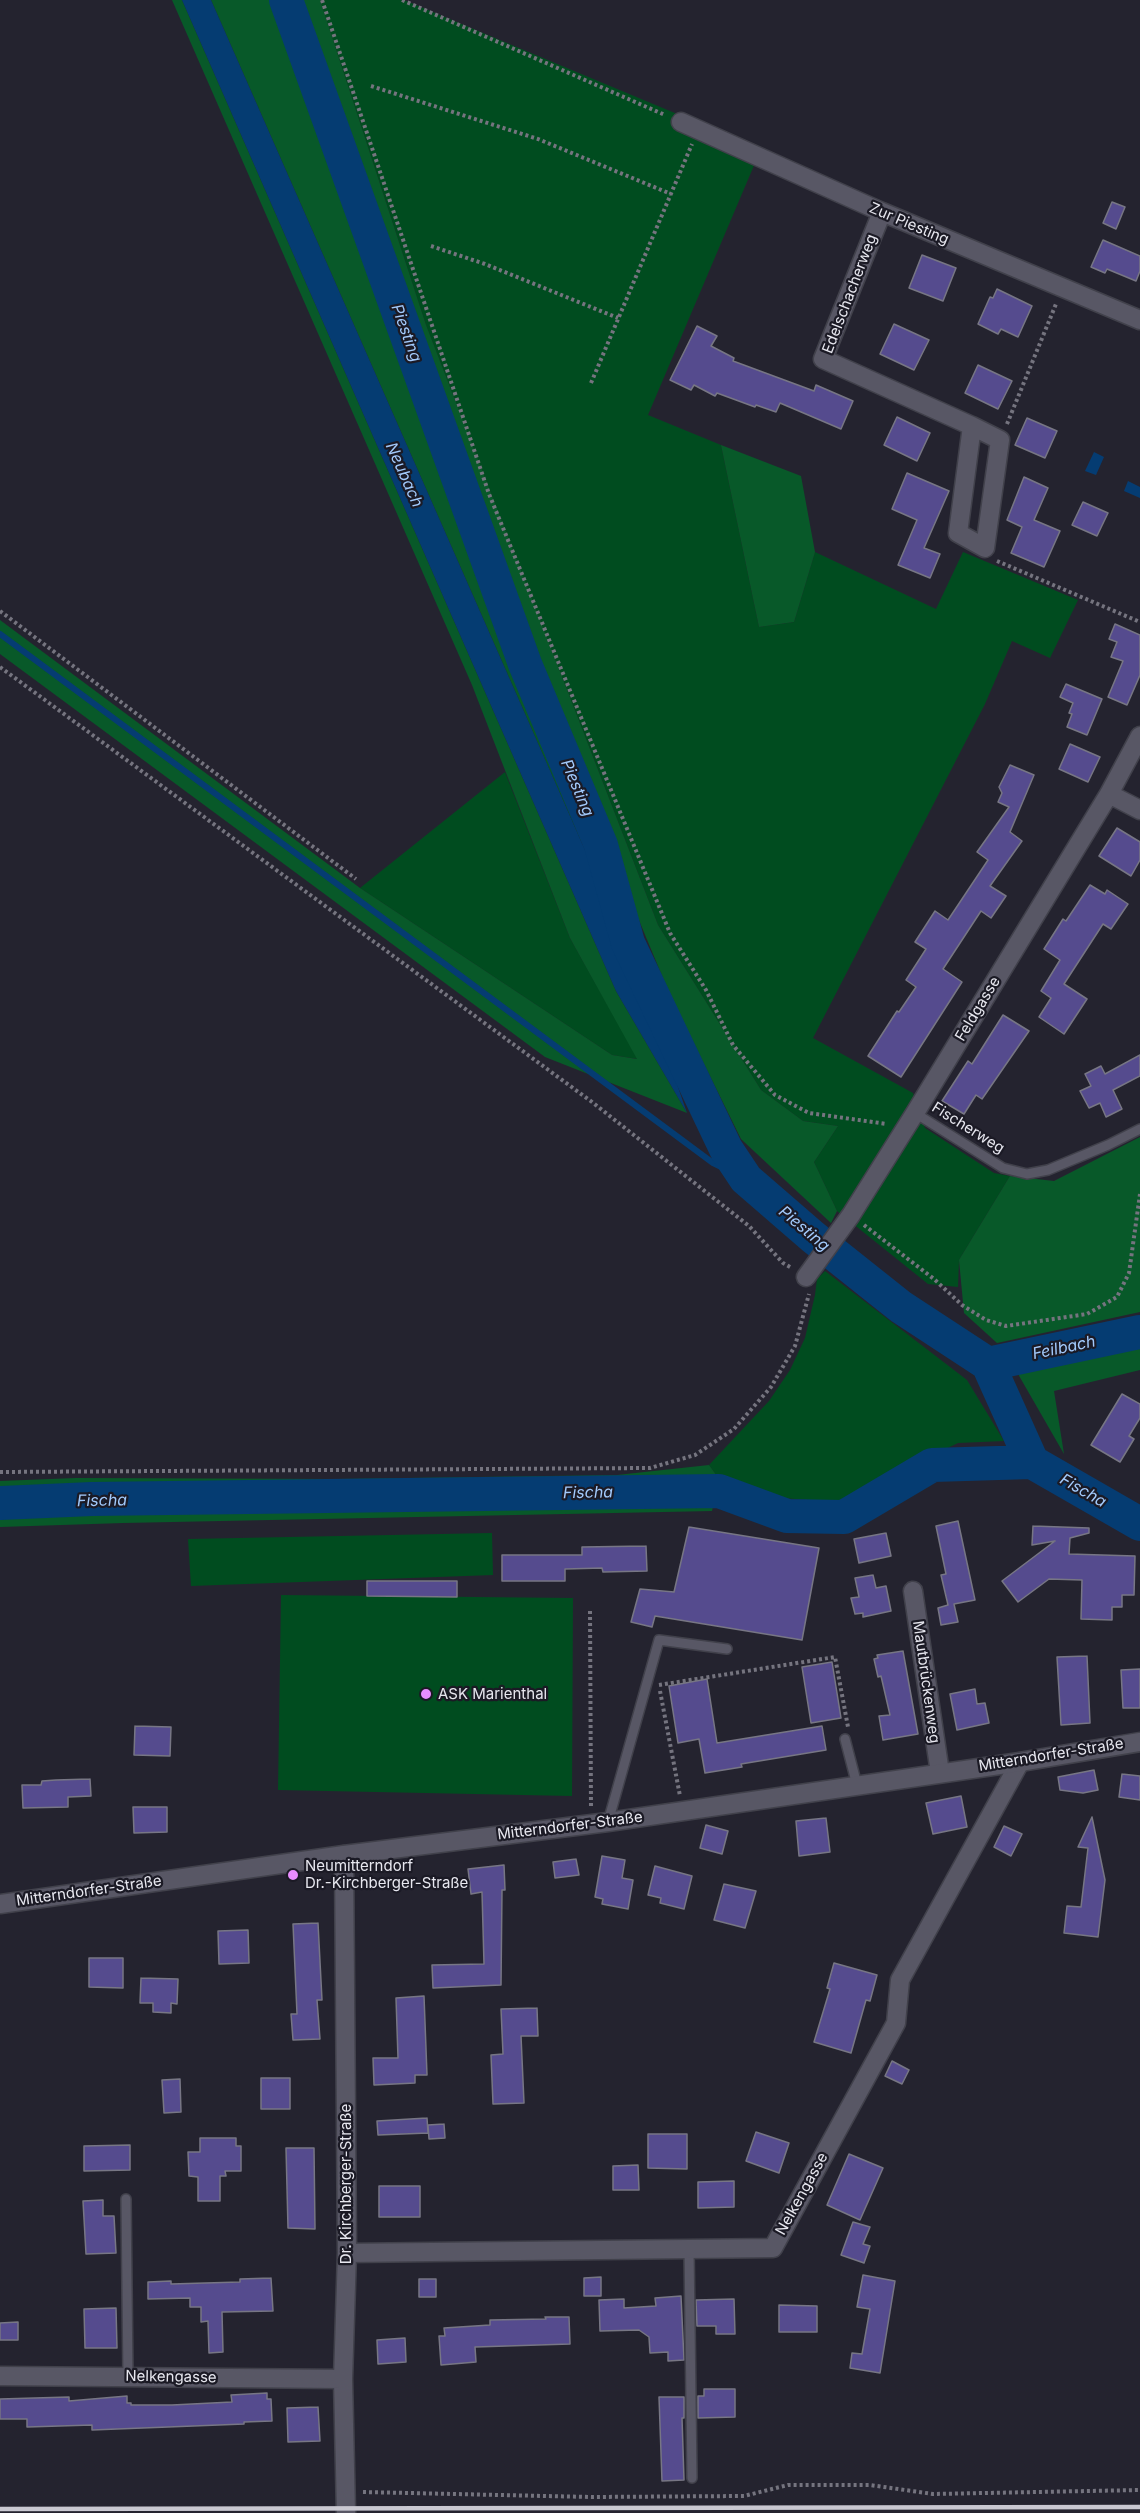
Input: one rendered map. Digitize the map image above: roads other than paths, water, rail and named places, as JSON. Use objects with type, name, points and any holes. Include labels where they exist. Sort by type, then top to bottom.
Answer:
[{"type":"street","name":"Zur Piesting","points":[[681,122],[882,212],[1140,321]]},
{"type":"street","name":"Edelschacherweg","points":[[882,212],[823,359],[972,426],[1000,440],[985,548],[958,532],[972,426]]},
{"type":"street","name":"Feldgasse","points":[[806,1276],[846,1221],[910,1120],[1109,794],[1140,736]]},
{"type":"street","points":[[1109,794],[1140,810]]},
{"type":"street","name":"Mautbrückenweg","points":[[913,1591],[940,1773]]},
{"type":"street","name":"Mitterndorfer-Straße","points":[[0,1904],[344,1855],[599,1823],[1020,1762],[1140,1742]]},
{"type":"street","name":"Nelkengasse","points":[[347,2253],[773,2248],[896,2023],[900,1980],[1020,1762]]},
{"type":"street","name":"Dr. Kirchberger-Straße","points":[[344,1855],[347,2253],[343,2379],[346,2513]]},
{"type":"street","name":"Nelkengasse","points":[[0,2376],[343,2379]]},
{"type":"lane","name":"Fischerweg","points":[[910,1120],[1004,1168],[1027,1173],[1048,1170],[1140,1129]]},
{"type":"lane","points":[[599,1823],[646,1687],[659,1640],[727,1649]]},
{"type":"lane","points":[[845,1739],[857,1785]]},
{"type":"lane","points":[[126,2199],[128,2377]]},
{"type":"lane","points":[[689,2249],[692,2478]]},
{"type":"water","name":"Neubach","points":[[182,0],[211,0],[628,943],[687,1113],[616,991]]},
{"type":"water","points":[[1094,452],[1104,457],[1096,475],[1085,471]]},
{"type":"water","points":[[1128,481],[1140,487],[1140,498],[1124,491]]},
{"type":"waterway","name":"Piesting","points":[[286,0],[525,664],[601,845],[628,943],[726,1149],[746,1179],[813,1237],[901,1307],[988,1364],[1032,1462]]},
{"type":"waterway","points":[[0,634],[713,1163],[746,1179]]},
{"type":"waterway","name":"Feilbach","points":[[988,1364],[1140,1332]]},
{"type":"waterway","name":"Fischa","points":[[0,1503],[92,1499],[719,1491],[787,1516],[844,1517],[932,1465],[1032,1462],[1140,1524]]},
{"type":"railway","points":[[0,2509],[1140,2507]]},
{"type":"place","name":"ASK Marienthal","points":[[426,1694]]},
{"type":"place","name":"Neumitterndorf Dr.-Kirchberger-Straße","points":[[293,1875]]}]
